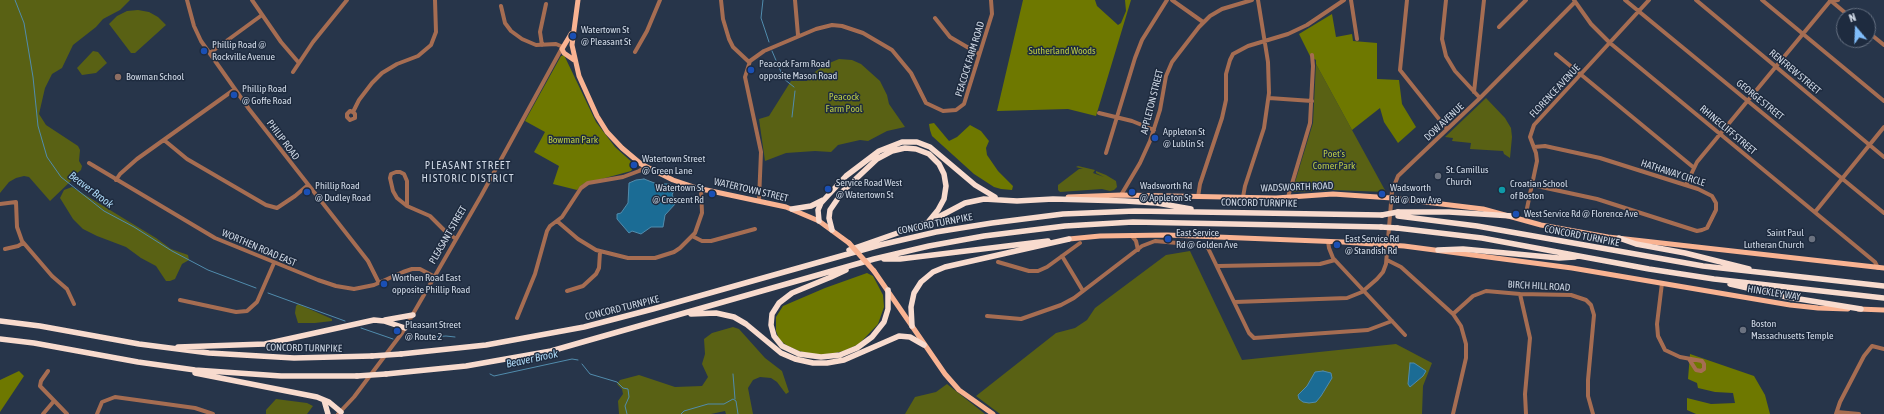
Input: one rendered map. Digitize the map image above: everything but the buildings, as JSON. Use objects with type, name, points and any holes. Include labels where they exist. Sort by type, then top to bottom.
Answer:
[{"type":"highway","points":[[818,221],[818,209],[825,198],[846,176],[875,153],[894,144],[908,142],[917,142],[930,148],[978,187],[998,198]]},
{"type":"highway","points":[[832,230],[829,216],[831,206],[852,181],[882,156],[895,150],[908,148],[921,150],[931,155],[939,164],[945,176],[946,188],[944,199],[938,210],[927,223]]},
{"type":"highway","points":[[792,209],[811,206],[825,198]]},
{"type":"highway","points":[[833,258],[855,247],[927,223],[970,202],[984,199],[998,198],[1020,201],[1053,199],[1157,203],[1205,211]]},
{"type":"highway","name":"CONCORD TURNPIKE","points":[[0,321],[40,326],[164,348],[230,355],[280,357],[372,356],[401,354],[493,344],[584,327],[922,235],[1021,219],[1106,212],[1205,211],[1382,215],[1398,214],[1477,226],[1660,259],[1761,273],[1884,286]]},
{"type":"highway","points":[[1398,214],[1449,212],[1512,216]]},
{"type":"highway","name":"CONCORD TURNPIKE","points":[[874,259],[929,246],[977,237],[1097,224],[1176,222],[1381,227],[1468,236],[1714,279],[1884,298]]},
{"type":"highway","points":[[1619,238],[1636,244],[1735,265],[1761,273]]},
{"type":"highway","points":[[0,339],[153,365],[181,368],[267,375],[357,376],[386,374],[466,366],[537,354],[679,316],[874,259],[900,259],[1069,240]]},
{"type":"highway","points":[[912,326],[911,307],[914,295],[921,282],[933,272],[945,267],[1069,240]]},
{"type":"highway","points":[[1438,250],[1463,249],[1559,258],[1587,257]]},
{"type":"highway","points":[[855,264],[832,277],[792,293],[779,303],[772,314],[771,324],[773,335],[780,345],[799,354],[819,357],[834,356],[855,349],[872,337],[884,322],[888,309],[888,290]]},
{"type":"highway","points":[[1714,279],[1773,294],[1861,309]]},
{"type":"highway","points":[[679,316],[713,313],[732,316],[746,324],[781,353],[795,359],[813,363],[827,363],[844,360],[899,336],[910,337],[924,345]]},
{"type":"highway","points":[[164,348],[259,345],[366,321],[383,321],[412,315]]},
{"type":"highway","points":[[383,321],[405,328]]},
{"type":"highway","points":[[181,368],[205,376],[324,400],[340,413]]},
{"type":"highway","points":[[324,400],[328,414]]},
{"type":"main road","name":"PLEASANT STREET","points":[[566,50],[572,32],[578,0]]},
{"type":"main road","name":"WATERTOWN STREET","points":[[566,50],[574,60],[589,100],[606,132],[622,148],[646,167],[673,180],[701,189],[758,200],[792,209],[818,221],[832,230],[849,243],[874,271],[924,345],[954,385],[993,414]]},
{"type":"main road","name":"WADSWORTH ROAD","points":[[1053,199],[1121,195],[1288,197],[1333,194],[1392,198],[1476,207],[1521,219]]},
{"type":"main road","name":"CONCORD TURNPIKE","points":[[1521,219],[1552,227],[1619,238],[1884,268]]},
{"type":"main road","points":[[1069,240],[1145,235],[1328,241],[1388,245],[1438,250],[1572,268],[1662,283]]},
{"type":"main road","name":"HINCKLEY WAY","points":[[1662,283],[1797,306],[1884,310]]},
{"type":"street","name":"PHILIP ROAD","points":[[187,0],[194,26],[210,53],[235,89],[368,261],[379,283]]},
{"type":"street","points":[[252,0],[281,42],[299,63]]},
{"type":"street","points":[[293,72],[346,0]]},
{"type":"street","points":[[353,112],[366,90],[382,73],[397,64],[418,56],[431,45],[436,32],[435,0]]},
{"type":"street","points":[[635,52],[647,31],[660,0]]},
{"type":"street","points":[[721,0],[723,19],[729,39],[733,47],[749,62],[745,78],[761,152],[758,200]]},
{"type":"street","points":[[794,0],[798,36]]},
{"type":"street","name":"PEACOCK FARM ROAD","points":[[749,62],[764,51],[816,29],[832,25],[852,29],[877,40],[892,50],[911,73],[926,103],[943,111],[956,110],[964,104],[992,14],[991,0]]},
{"type":"street","points":[[1106,153],[1116,117],[1142,40],[1167,0]]},
{"type":"street","points":[[1172,0],[1203,22]]},
{"type":"street","name":"APPLETON STREET","points":[[1121,195],[1143,158],[1154,130],[1161,106],[1168,69],[1203,22],[1219,10],[1252,0]]},
{"type":"street","points":[[1243,197],[1245,186],[1263,132],[1269,98],[1269,66],[1258,0]]},
{"type":"street","points":[[1198,197],[1200,184],[1222,118],[1226,100],[1226,74],[1230,60],[1238,50],[1288,34],[1306,25],[1344,0]]},
{"type":"street","points":[[1351,0],[1357,39]]},
{"type":"street","points":[[1407,0],[1400,66],[1403,75],[1447,129]]},
{"type":"street","points":[[1446,0],[1442,39],[1446,56],[1455,72],[1480,98]]},
{"type":"street","points":[[1474,92],[1484,0]]},
{"type":"street","points":[[1499,27],[1526,0]]},
{"type":"street","name":"GEORGE STREET","points":[[1625,0],[1884,213]]},
{"type":"street","name":"FLORENCE AVENUE","points":[[1526,213],[1537,161],[1530,137],[1534,125],[1649,0]]},
{"type":"street","name":"RENFREW STREET","points":[[1696,0],[1884,157]]},
{"type":"street","points":[[1762,0],[1884,101]]},
{"type":"street","points":[[1686,185],[1693,167],[1830,0]]},
{"type":"street","points":[[1830,0],[1838,0]]},
{"type":"street","points":[[1830,0],[1840,8]]},
{"type":"street","name":"RHINECLIFF STREET","points":[[1576,1],[1590,24],[1610,43],[1875,262],[1878,268]]},
{"type":"street","name":"DOW AVENUE","points":[[1364,290],[1377,279],[1384,270],[1387,260],[1394,185],[1401,173],[1480,98],[1576,1]]},
{"type":"street","points":[[542,45],[540,32],[546,4]]},
{"type":"street","points":[[501,6],[505,23],[511,31],[531,44],[556,44],[566,50]]},
{"type":"street","points":[[210,53],[262,15]]},
{"type":"street","points":[[935,18],[950,37],[979,54]]},
{"type":"street","points":[[1876,38],[1884,45]]},
{"type":"street","name":"PLEASANT STREET","points":[[340,413],[393,347],[405,328],[566,50]]},
{"type":"street","points":[[1556,54],[1693,167]]},
{"type":"street","points":[[1288,197],[1308,132],[1312,101],[1312,55]]},
{"type":"street","points":[[116,180],[127,168],[235,89]]},
{"type":"street","points":[[1269,98],[1312,101]]},
{"type":"street","points":[[1099,113],[1154,130]]},
{"type":"street","points":[[1815,212],[1884,127]]},
{"type":"street","points":[[164,140],[187,159],[258,202],[271,207],[277,208],[285,204],[308,185]]},
{"type":"street","name":"HATHAWAY CIRCLE","points":[[1532,185],[1597,199],[1693,230],[1702,230],[1709,225],[1716,213],[1715,201],[1707,192],[1608,160],[1545,146],[1534,147]]},
{"type":"street","name":"WORTHEN ROAD EAST","points":[[89,164],[215,238],[274,263],[336,286],[354,289],[379,283],[412,269],[420,269],[435,277]]},
{"type":"street","points":[[517,318],[534,274],[547,231],[550,226],[562,217],[581,188],[588,183],[623,177],[646,167]]},
{"type":"street","points":[[407,206],[407,181],[404,174],[396,172],[391,174],[391,184],[397,198],[407,206],[430,216],[445,231],[456,239]]},
{"type":"street","points":[[557,221],[578,239],[600,252],[628,258],[655,258],[674,252],[692,236],[699,224],[702,213],[701,189]]},
{"type":"street","points":[[0,204],[16,202],[18,227],[23,243],[44,268],[67,290],[74,304]]},
{"type":"street","points":[[692,236],[702,241],[711,241],[755,229]]},
{"type":"street","points":[[1130,235],[1136,239],[1138,250]]},
{"type":"street","points":[[1145,235],[1145,244]]},
{"type":"street","points":[[987,316],[1016,319],[1027,317],[1064,304],[1145,244],[1154,241],[1204,245],[1209,249],[1249,333],[1253,337],[1368,330],[1392,321]]},
{"type":"street","points":[[1328,241],[1329,250],[1335,260],[1405,335]]},
{"type":"street","points":[[5,249],[18,246],[23,243]]},
{"type":"street","points":[[998,262],[1035,271],[1042,270],[1080,243]]},
{"type":"street","points":[[566,291],[583,286],[596,274],[599,268],[600,252]]},
{"type":"street","points":[[1062,256],[1083,291]]},
{"type":"street","points":[[1218,266],[1320,264],[1335,260]]},
{"type":"street","points":[[1387,260],[1401,267],[1453,314],[1463,331],[1466,351],[1465,366],[1455,400],[1453,414]]},
{"type":"street","points":[[180,300],[236,312],[247,311],[258,302],[274,263]]},
{"type":"street","points":[[1662,283],[1657,324],[1658,336],[1666,350],[1675,356],[1689,359]]},
{"type":"street","points":[[1235,302],[1347,298],[1364,290]]},
{"type":"street","name":"BIRCH HILL ROAD","points":[[1453,314],[1473,296],[1481,292],[1492,291],[1520,294],[1579,296],[1590,305],[1594,321],[1588,388],[1593,414]]},
{"type":"street","points":[[1520,294],[1530,338],[1525,394],[1526,414]]},
{"type":"street","points":[[1859,414],[1837,413],[1840,402],[1864,356],[1872,346],[1884,349]]},
{"type":"street","points":[[48,370],[40,381],[40,385],[67,414]]},
{"type":"street","points":[[97,414],[102,402],[109,398],[115,397],[195,408],[213,414]]},
{"type":"street","points":[[42,414],[54,401]]},
{"type":"street","points":[[191,414],[195,408]]},
{"type":"green space","points":[[0,0],[130,0],[120,10],[103,19],[96,27],[73,45],[62,68],[52,74],[45,88],[39,114],[46,125],[78,146],[80,150],[79,161],[82,166],[81,170],[72,177],[73,179],[50,201],[29,177],[24,176],[9,182],[0,193]]},
{"type":"green space","name":"Sutherland Woods","points":[[1023,0],[1095,0],[1097,6],[1118,25],[1121,23],[1126,11],[1125,0],[1131,0],[1096,116],[1068,109],[997,111]]},
{"type":"green space","points":[[138,10],[149,12],[158,17],[166,25],[135,53],[131,53],[109,24],[117,16],[127,11]]},
{"type":"green space","points":[[1332,14],[1336,37],[1352,34],[1353,41],[1377,43],[1377,79],[1399,80],[1402,104],[1416,127],[1398,143],[1384,122],[1380,108],[1352,130],[1316,64],[1316,60],[1310,56],[1299,34]]},
{"type":"green space","points":[[93,51],[98,52],[107,63],[96,73],[82,75],[77,68]]},
{"type":"green space","name":"Bowman Park","points":[[564,55],[596,122],[615,147],[635,165],[631,171],[583,184],[577,190],[553,184],[559,166],[534,152],[545,132],[525,121],[561,56]]},
{"type":"green space","name":"Peacock Farm Pool","points":[[839,59],[852,60],[861,64],[880,81],[887,95],[889,104],[905,127],[887,131],[868,141],[860,140],[838,145],[831,152],[815,151],[786,153],[765,161],[759,119],[769,116],[791,81],[807,81],[816,71]]},
{"type":"green space","name":"Poet's Corner Park","points":[[1316,64],[1386,192],[1333,190],[1292,192],[1313,123]]},
{"type":"green space","points":[[1486,98],[1505,118],[1511,128],[1512,137],[1510,158],[1504,154],[1503,151],[1470,149],[1471,143],[1452,141],[1453,138],[1445,137]]},
{"type":"green space","points":[[934,123],[949,141],[957,137],[970,125],[981,131],[989,141],[986,148],[987,155],[998,171],[1013,186],[1012,190],[994,187],[974,174],[932,136],[929,124]]},
{"type":"green space","points":[[1078,166],[1095,170],[1093,173],[1104,177],[1096,173],[1096,171],[1106,175],[1116,181],[1117,187],[1110,191],[1102,189],[1060,192],[1058,190],[1058,185],[1079,169],[1083,169],[1076,167]]},
{"type":"green space","points":[[72,187],[156,238],[171,249],[188,255],[189,260],[182,264],[175,279],[166,281],[156,266],[141,258],[126,247],[83,229],[73,219],[60,198],[64,190]]},
{"type":"green space","points":[[1190,251],[1242,360],[1396,344],[1432,363],[1423,386],[1422,414],[1000,414],[976,396],[1056,333],[1075,328],[1087,320],[1095,308],[1166,255]]},
{"type":"green space","points":[[867,273],[873,276],[883,295],[884,307],[878,324],[859,344],[844,351],[826,355],[814,355],[799,351],[786,345],[779,339],[776,331],[776,317],[783,306],[825,288]]},
{"type":"green space","points":[[298,304],[332,319],[332,321],[298,323],[295,313],[296,306]]},
{"type":"green space","points":[[733,327],[739,329],[765,358],[782,371],[789,392],[786,394],[777,382],[771,378],[760,377],[753,380],[748,388],[753,414],[726,414],[725,411],[711,414],[619,414],[618,401],[623,394],[622,389],[617,384],[620,380],[639,375],[675,387],[702,386],[708,377],[702,364],[705,354],[704,339],[712,333]]},
{"type":"green space","points":[[1690,354],[1754,376],[1765,395],[1770,414],[1696,414],[1687,410],[1687,398],[1711,404],[1735,403],[1733,393],[1715,392],[1698,388],[1697,383],[1688,379]]},
{"type":"green space","points":[[19,371],[24,376],[0,412],[0,380]]},
{"type":"green space","points":[[947,384],[985,414],[905,414],[915,397],[936,392]]},
{"type":"green space","points":[[276,399],[307,403],[313,406],[307,414],[266,414],[266,410]]},
{"type":"water","points":[[644,179],[657,184],[669,184],[672,186],[674,190],[672,195],[676,203],[665,215],[663,227],[651,227],[641,234],[632,231],[629,233],[617,219],[617,214],[621,213],[628,203],[629,183]]},
{"type":"water","points":[[1410,363],[1414,363],[1426,371],[1423,376],[1410,387],[1408,384]]},
{"type":"water","points":[[1323,371],[1331,373],[1332,378],[1321,396],[1316,402],[1303,402],[1299,399],[1298,395],[1307,386],[1315,372]]},
{"type":"waterway","name":"Beaver Brook","points":[[15,0],[24,23],[33,77],[38,126],[47,157],[61,177],[104,211],[134,227],[172,251],[208,270],[256,288]]},
{"type":"waterway","points":[[763,0],[761,18],[769,42]]},
{"type":"waterway","points":[[772,51],[784,79],[794,87]]},
{"type":"waterway","points":[[792,117],[795,91]]},
{"type":"waterway","name":"Beaver Brook","points":[[268,293],[345,321]]},
{"type":"waterway","name":"Beaver Brook","points":[[361,328],[393,339]]},
{"type":"waterway","name":"Beaver Brook","points":[[405,339],[446,336],[455,337]]},
{"type":"waterway","name":"Beaver Brook","points":[[490,374],[494,376],[572,359],[578,360]]},
{"type":"waterway","name":"Beaver Brook","points":[[582,364],[590,374],[617,382],[623,388],[628,389],[629,397],[625,406],[627,414]]},
{"type":"waterway","points":[[733,374],[735,399]]},
{"type":"waterway","name":"Beaver Brook","points":[[681,414],[684,411],[708,404],[724,404],[733,399],[736,401],[738,414]]},
{"type":"place","name":"Watertown St @ Pleasant St","points":[[573,36]]},
{"type":"place","name":"Phillip Road @ Rockville Avenue","points":[[204,51]]},
{"type":"place","name":"Peacock Farm Road opposite Mason Road","points":[[751,70]]},
{"type":"place","name":"Bowman School","points":[[118,77]]},
{"type":"place","name":"Phillip Road @ Goffe Road","points":[[234,95]]},
{"type":"place","name":"Appleton St @ Lublin St","points":[[1155,138]]},
{"type":"place","name":"Watertown Street @ Green Lane","points":[[634,165]]},
{"type":"place","name":"St. Camillus Church","points":[[1438,176]]},
{"type":"place","name":"Service Road West @ Watertown St","points":[[828,189]]},
{"type":"place","name":"Croatian School of Boston","points":[[1502,190]]},
{"type":"place","name":"Phillip Road @ Dudley Road","points":[[307,192]]},
{"type":"place","name":"Wadsworth Rd @ Appleton St","points":[[1132,192]]},
{"type":"place","name":"Watertown St @ Crescent Rd","points":[[712,194]]},
{"type":"place","name":"Wadsworth Rd @ Dow Ave","points":[[1382,194]]},
{"type":"place","name":"West Service Rd @ Florence Ave","points":[[1516,214]]},
{"type":"place","name":"East Service Rd @ Golden Ave","points":[[1168,239]]},
{"type":"place","name":"Saint Paul Lutheran Church","points":[[1812,239]]},
{"type":"place","name":"East Service Rd @ Standish Rd","points":[[1337,245]]},
{"type":"place","name":"Worthen Road East opposite Phillip Road","points":[[384,284]]},
{"type":"place","name":"Boston Massachusetts Temple","points":[[1743,330]]},
{"type":"place","name":"Pleasant Street @ Route 2","points":[[397,331]]},
{"type":"district","name":"PLEASANT STREET HISTORIC DISTRICT","points":[[468,172]]}]
